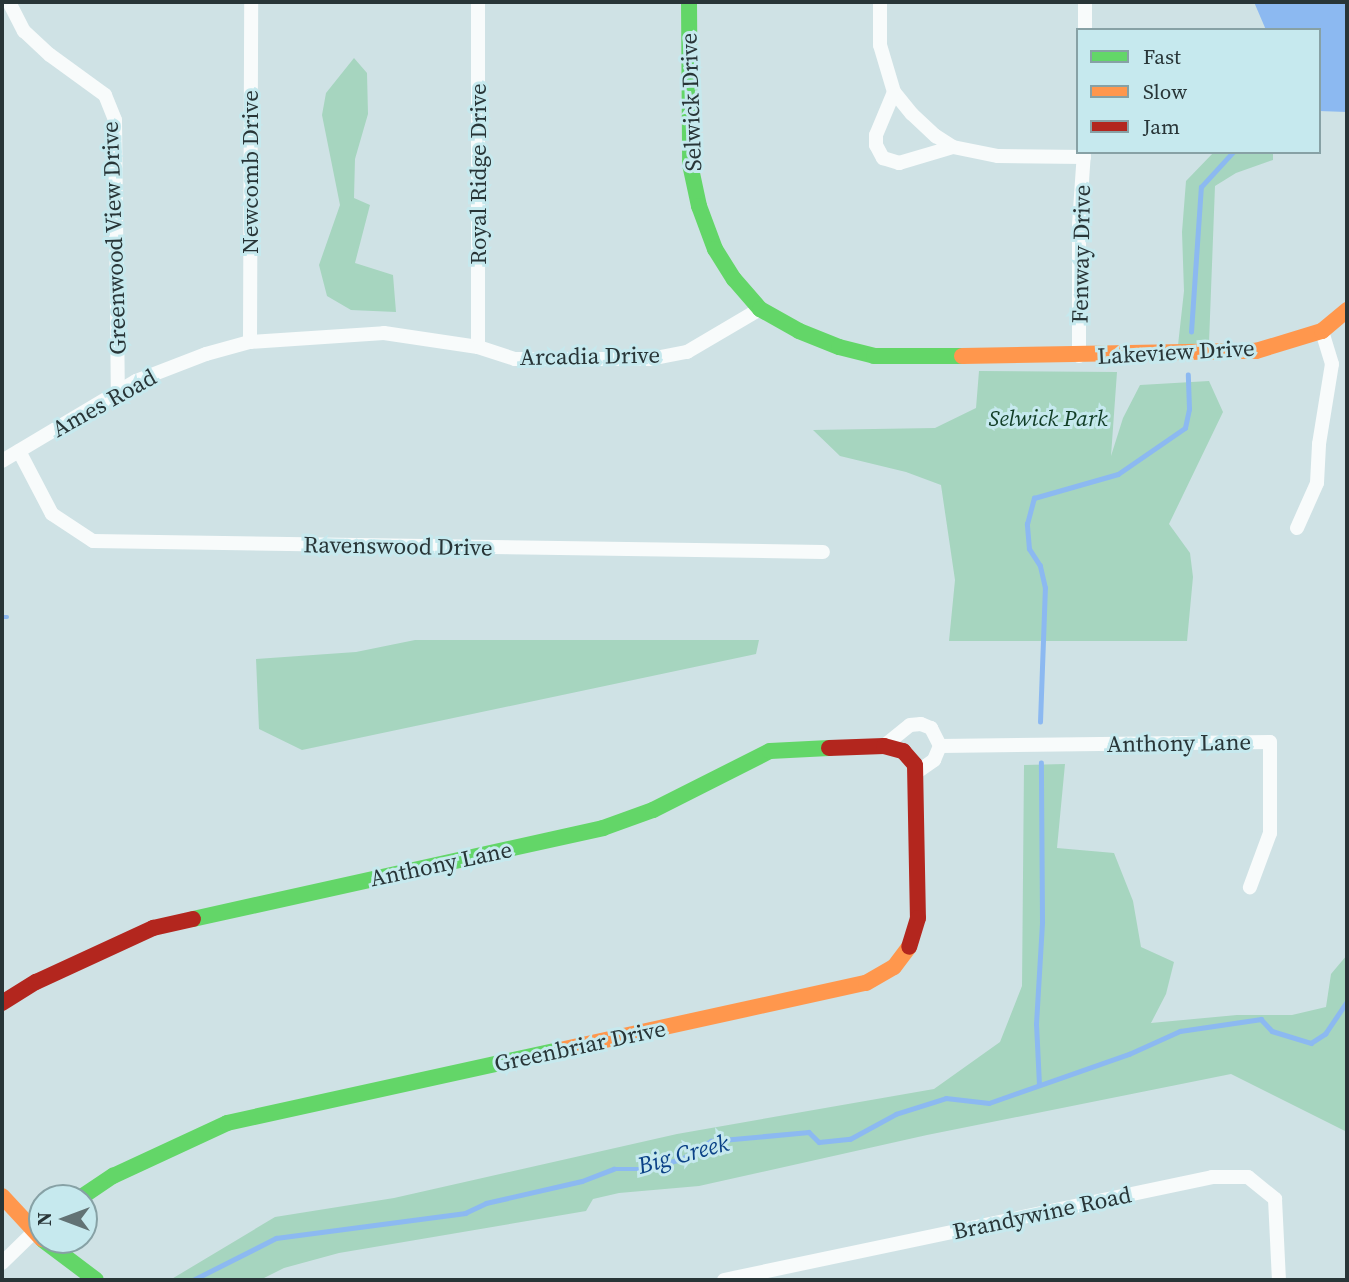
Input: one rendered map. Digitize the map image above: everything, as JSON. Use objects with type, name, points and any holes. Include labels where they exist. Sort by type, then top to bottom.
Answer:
[{"type":"street","name":"Greenwood View Drive","points":[[9,2],[24,31],[50,55],[105,95],[115,120],[118,392]]},
{"type":"street","name":"Newcomb Drive","points":[[250,342],[251,2]]},
{"type":"street","name":"Royal Ridge Drive","points":[[478,2],[478,347]]},
{"type":"street","name":"Selwick Drive","points":[[689,2],[690,164],[696,196],[715,248],[734,279],[760,309]]},
{"type":"street","points":[[880,2],[880,45],[894,92],[921,124],[953,147]]},
{"type":"street","points":[[1085,2],[1085,28]]},
{"type":"street","points":[[894,92],[876,135],[876,145],[883,158],[899,163],[932,151],[953,147],[998,156],[1084,155]]},
{"type":"street","name":"Fenway Drive","points":[[1079,356],[1079,225],[1084,155]]},
{"type":"street","name":"Arcadia Drive","points":[[250,342],[384,333],[478,347],[515,359],[650,359],[687,352],[760,309]]},
{"type":"street","points":[[760,309],[819,339],[874,356],[1079,356]]},
{"type":"street","name":"Lakeview Drive","points":[[1079,356],[1256,351],[1322,331],[1347,310]]},
{"type":"street","points":[[1297,528],[1317,483],[1319,444],[1332,364],[1322,331]]},
{"type":"street","name":"Ames Road","points":[[2,461],[118,392],[165,369],[250,342]]},
{"type":"street","name":"Ravenswood Drive","points":[[19,451],[52,514],[93,541],[823,552]]},
{"type":"street","points":[[921,724],[931,728],[940,746],[934,760],[917,772],[903,751],[884,746],[910,725],[921,724]]},
{"type":"street","name":"Anthony Lane","points":[[940,746],[1270,742],[1270,833],[1251,887]]},
{"type":"street","name":"Anthony Lane","points":[[2,1003],[36,982],[153,928],[603,828],[653,810],[770,751],[884,746]]},
{"type":"street","name":"Greenbriar Drive","points":[[98,1186],[113,1176],[228,1123],[866,983],[894,967],[912,943],[918,918],[917,772]]},
{"type":"street","name":"Brandywine Road","points":[[723,1280],[1212,1177],[1248,1177],[1275,1199],[1279,1280]]},
{"type":"street","points":[[2,1196],[28,1222]]},
{"type":"street","points":[[2,1263],[28,1242]]},
{"type":"street","points":[[64,1254],[96,1280]]},
{"type":"green space","points":[[354,58],[367,73],[368,114],[355,159],[354,198],[370,205],[355,263],[393,275],[396,312],[351,310],[327,296],[319,265],[340,205],[322,115],[326,93]]},
{"type":"green space","points":[[1212,154],[1273,154],[1273,160],[1236,173],[1215,186],[1209,343],[1178,345],[1184,291],[1182,232],[1186,181]]},
{"type":"green space","name":"Selwick Park","points":[[979,371],[1117,372],[1111,456],[1123,418],[1140,385],[1209,381],[1223,412],[1169,524],[1190,553],[1193,577],[1187,641],[949,641],[955,580],[941,485],[906,472],[840,456],[813,430],[935,428],[976,408]]},
{"type":"green space","points":[[415,640],[759,640],[756,654],[302,750],[259,729],[256,659],[356,652]]},
{"type":"green space","points":[[1065,764],[1057,848],[1114,853],[1133,901],[1141,947],[1174,962],[1166,994],[1151,1023],[1237,1015],[1292,1015],[1326,1007],[1331,974],[1347,955],[1347,1132],[1231,1074],[927,1135],[699,1186],[619,1193],[593,1199],[586,1211],[339,1253],[284,1268],[260,1280],[170,1280],[275,1217],[394,1198],[677,1134],[934,1089],[1000,1042],[1022,986],[1024,765]]},
{"type":"water","points":[[1254,2],[1347,2],[1347,112],[1321,111],[1321,28],[1265,28]]},
{"type":"waterway","points":[[1191,332],[1201,187],[1231,154]]},
{"type":"waterway","points":[[1040,722],[1045,588],[1040,566],[1029,549],[1027,524],[1034,498],[1118,474],[1185,428],[1189,409],[1188,375]]},
{"type":"waterway","points":[[2,617],[7,617]]},
{"type":"waterway","points":[[1039,1085],[1036,1024],[1042,922],[1041,763]]},
{"type":"waterway","name":"Big Creek","points":[[193,1280],[276,1238],[465,1213],[486,1203],[582,1181],[614,1169],[644,1169],[682,1159],[711,1141],[809,1132],[819,1142],[850,1139],[896,1114],[946,1098],[989,1103],[1129,1054],[1180,1031],[1261,1019],[1272,1031],[1311,1043],[1325,1034],[1347,1001]]},
{"type":"traffic: fast","points":[[689,2],[690,164],[699,206],[715,249],[734,279],[760,309],[799,331],[839,347],[874,356],[962,356]]},
{"type":"traffic: fast","points":[[193,919],[603,828],[653,810],[770,751],[829,748]]},
{"type":"traffic: fast","points":[[98,1186],[113,1176],[227,1123],[560,1050]]},
{"type":"traffic: fast","points":[[62,1254],[96,1280]]},
{"type":"traffic: slow","points":[[962,356],[1256,351],[1322,331],[1347,310]]},
{"type":"traffic: slow","points":[[560,1050],[866,983],[894,967],[909,947]]},
{"type":"traffic: slow","points":[[2,1196],[28,1224]]},
{"type":"traffic: jam","points":[[829,748],[884,746],[903,751],[915,765],[918,918],[909,947]]},
{"type":"traffic: jam","points":[[2,1003],[36,982],[153,928],[193,919]]}]
